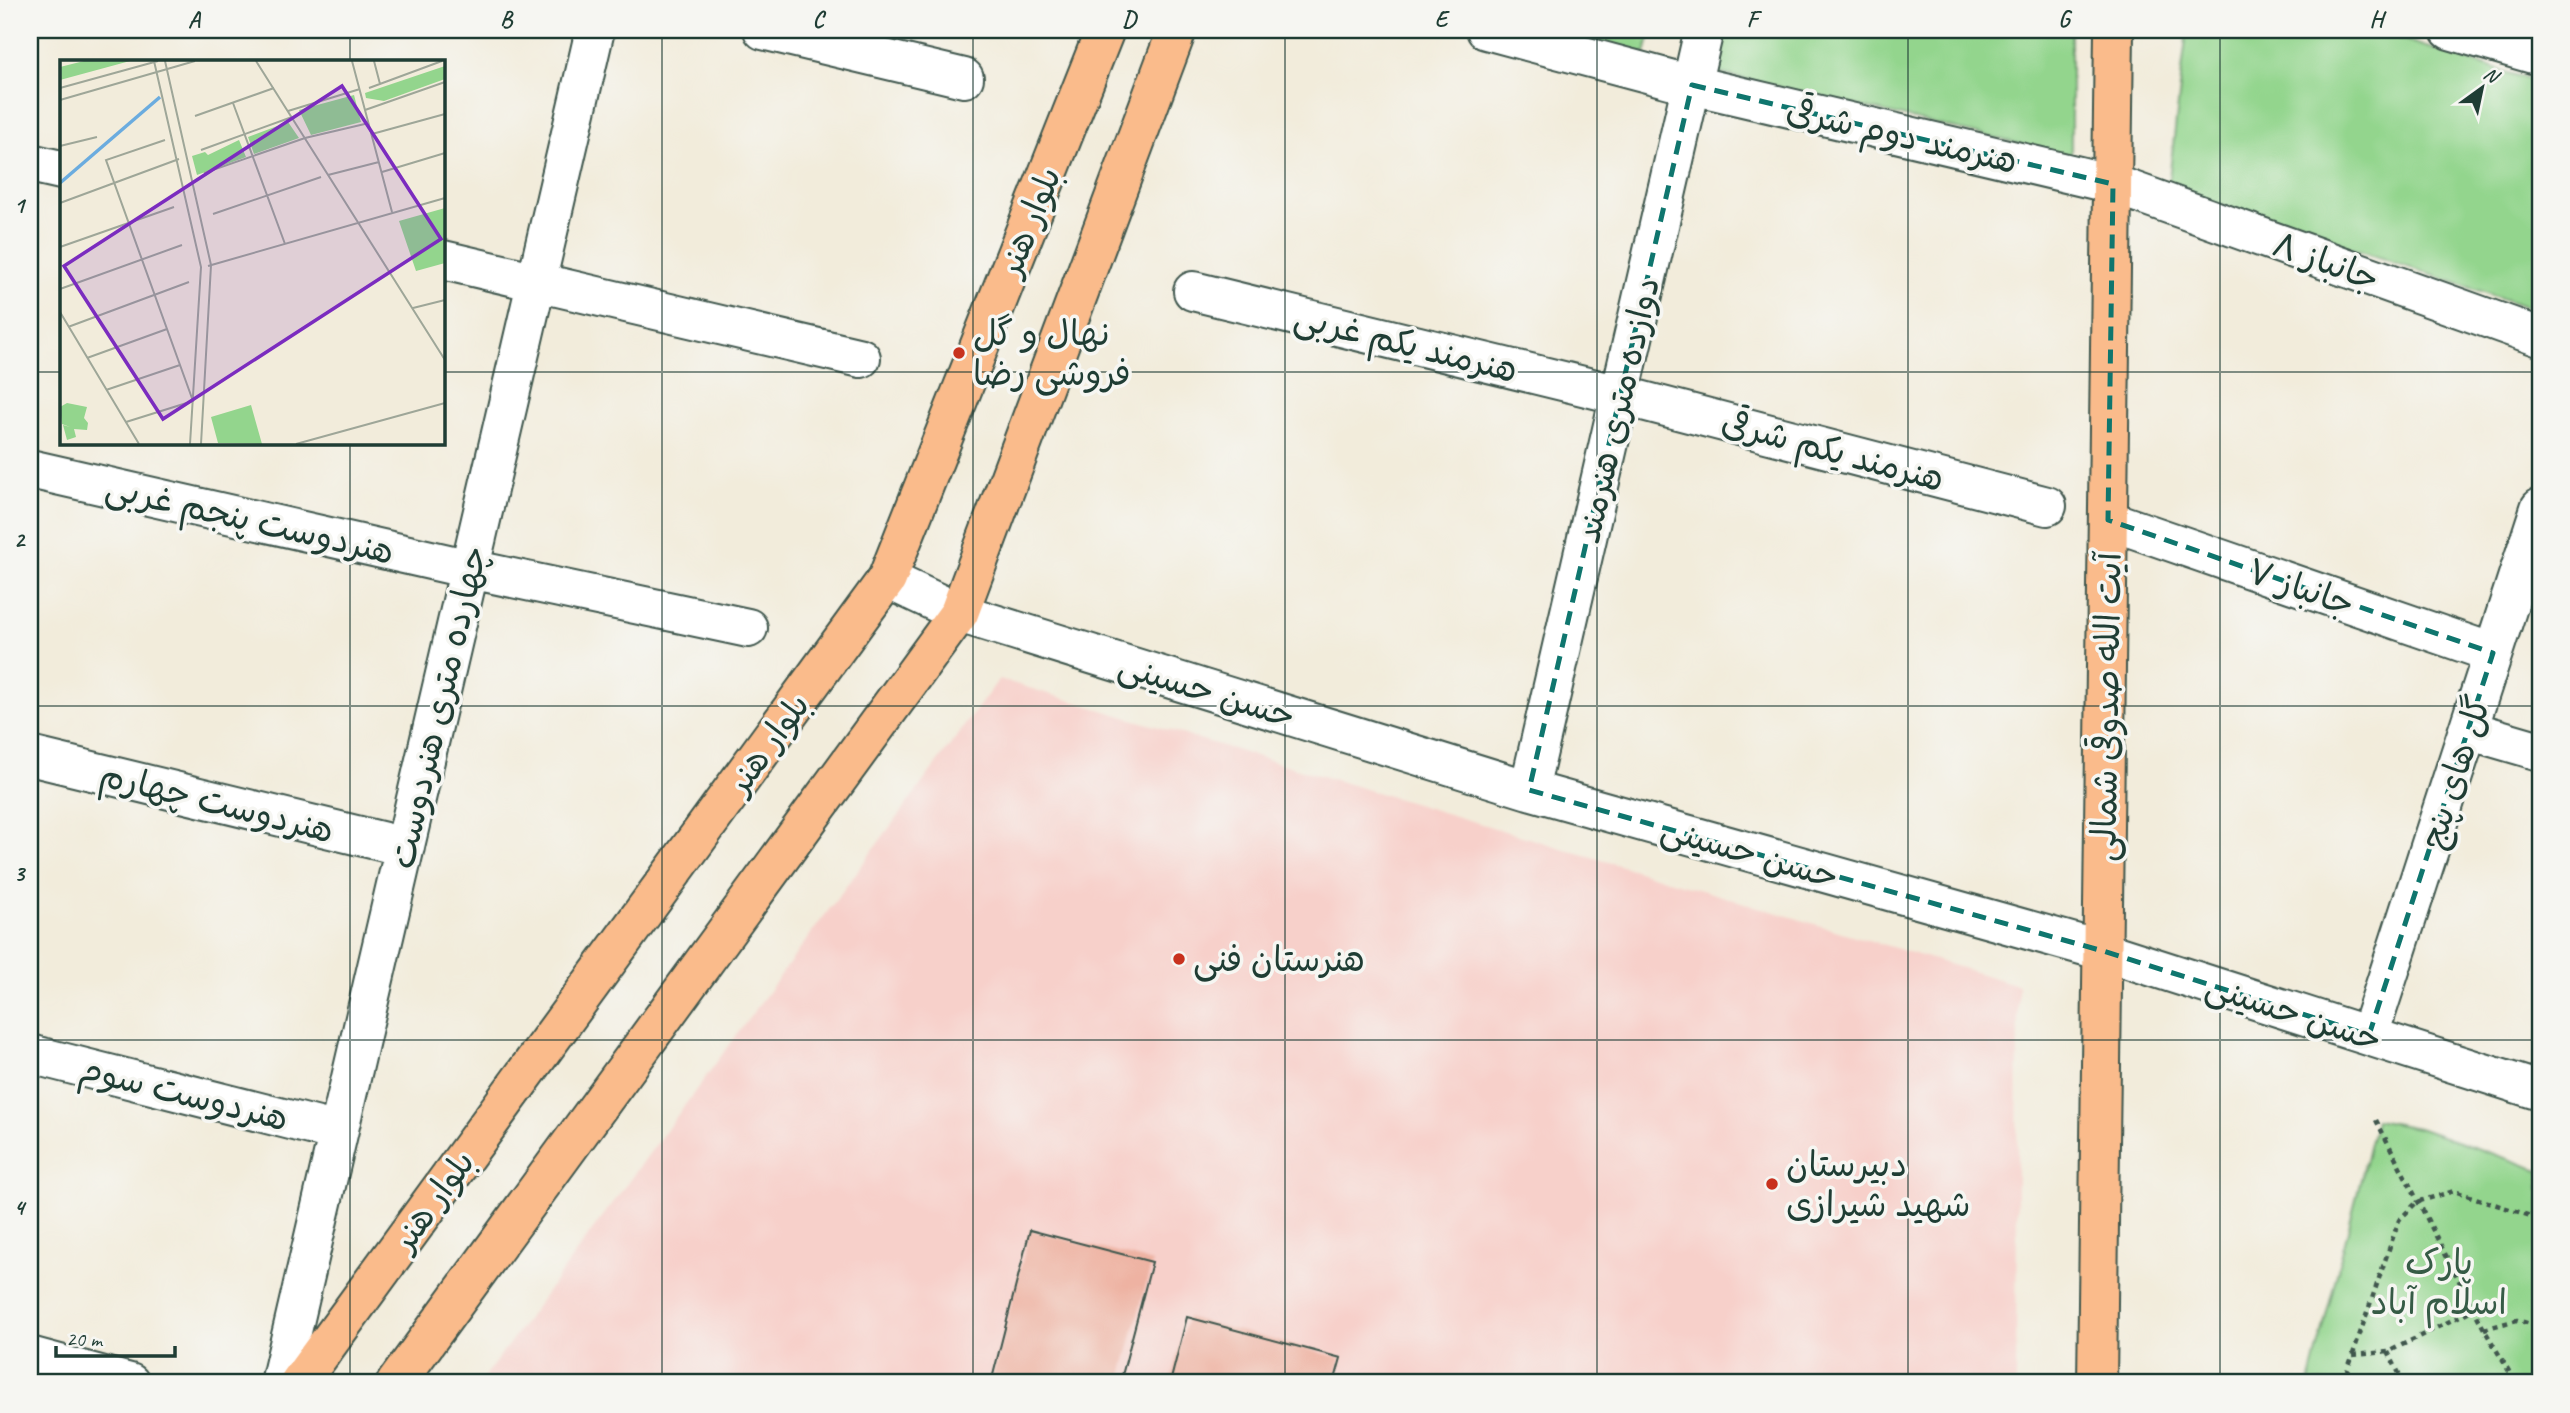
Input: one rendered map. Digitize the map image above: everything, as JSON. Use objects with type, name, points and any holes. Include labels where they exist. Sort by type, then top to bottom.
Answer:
[{"type":"main road","name":"بلوار هنر","points":[[299,1383],[887,579],[1104,30]]},
{"type":"main road","name":"بلوار هنر","points":[[396,1383],[959,613],[1177,30]]},
{"type":"main road","name":"آیت الله صدوقی شمالی","points":[[2097,1383],[2114,30]]},
{"type":"street","name":"چهارده متری هنردوست","points":[[280,1383],[595,30]]},
{"type":"street","points":[[763,30],[964,78]]},
{"type":"street","name":"هنرمند دوم شرقی","points":[[1486,30],[1692,85],[2113,184]]},
{"type":"street","name":"دوازده متری هنرمند","points":[[1529,790],[1704,30]]},
{"type":"street","points":[[2450,30],[2540,56]]},
{"type":"street","points":[[30,163],[60,170]]},
{"type":"street","name":"جانباز ۸","points":[[2113,184],[2540,337]]},
{"type":"street","points":[[444,260],[861,358]]},
{"type":"street","name":"هنرمند یکم غربی","points":[[1192,291],[1620,394]]},
{"type":"street","name":"هنرمند یکم شرقی","points":[[1620,394],[2047,506]]},
{"type":"street","name":"هنردوست پنجم غربی","points":[[30,469],[470,569],[748,628]]},
{"type":"street","name":"گل های پنج","points":[[2369,1035],[2540,508]]},
{"type":"street","name":"جانباز ۷","points":[[2108,520],[2493,653]]},
{"type":"street","name":"حسن حسینی","points":[[887,579],[959,613],[1529,790],[2103,951],[2540,1091]]},
{"type":"street","points":[[2468,730],[2540,751]]},
{"type":"street","name":"هنردوست چهارم","points":[[30,756],[405,847]]},
{"type":"street","name":"هنردوست سوم","points":[[30,1054],[338,1132]]},
{"type":"street","points":[[30,1356],[130,1383]]},
{"type":"path","points":[[2375,1120],[2484,1329],[2516,1383]]},
{"type":"path","points":[[2343,1383],[2399,1220],[2417,1202],[2454,1191],[2540,1219]]},
{"type":"path","points":[[2353,1355],[2388,1352],[2474,1309]]},
{"type":"path","points":[[2484,1329],[2517,1320],[2540,1327]]},
{"type":"path","points":[[2388,1352],[2404,1383]]},
{"type":"highlighted area","points":[[1692,85],[2113,184],[2108,520],[2493,653],[2369,1035],[2103,951],[1529,790]]},
{"type":"shaded area","name":"هنرستان فنی","points":[[999,679],[2018,985],[2016,1383],[480,1383]]},
{"type":"green space","points":[[1538,30],[1651,30],[1645,54]]},
{"type":"green space","points":[[1725,30],[2071,30],[2071,156],[1714,72]]},
{"type":"green space","points":[[2187,30],[2373,30],[2540,83],[2540,311],[2168,187]]},
{"type":"green space","name":"پارک اسلام آباد","points":[[2376,1120],[2418,1128],[2540,1170],[2540,1383],[2309,1383]]},
{"type":"building","points":[[1030,1230],[1152,1262],[1120,1383],[991,1383]]},
{"type":"building","points":[[1187,1317],[1341,1358],[1334,1383],[1170,1383]]},
{"type":"place","name":"نهال و گل فروشی رضا","points":[[959,353]]},
{"type":"place","name":"هنرستان فنی","points":[[1179,959]]},
{"type":"place","name":"دبیرستان شهید شیرازی","points":[[1772,1184]]}]
